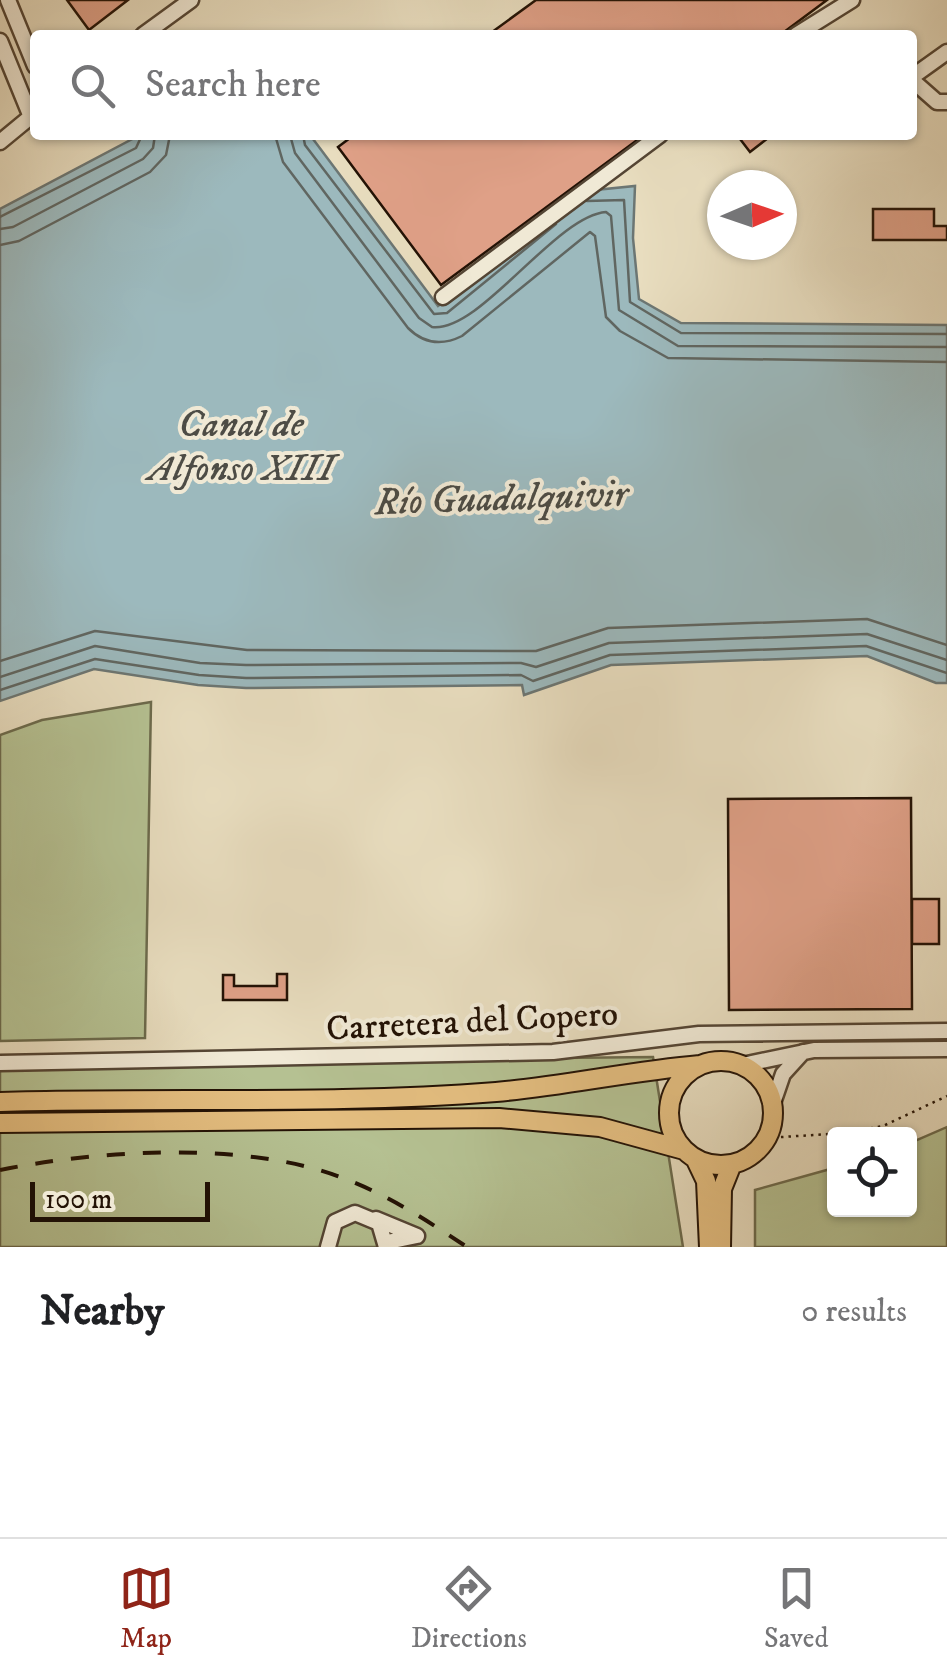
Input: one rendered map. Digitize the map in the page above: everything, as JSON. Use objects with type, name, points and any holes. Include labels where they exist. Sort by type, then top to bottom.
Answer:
[{"type":"main road","points":[[0,1102],[499,1092],[618,1072],[728,1061],[742,1065],[762,1082],[772,1106],[766,1138],[758,1150],[732,1164],[722,1189],[720,1247]]},
{"type":"main road","points":[[700,1065],[686,1074],[670,1103],[669,1120],[690,1154],[708,1198],[708,1247]]},
{"type":"main road","points":[[0,1123],[499,1118],[600,1127],[732,1164]]},
{"type":"street","points":[[8,0],[30,54]]},
{"type":"street","points":[[150,30],[192,0]]},
{"type":"street","points":[[803,30],[852,0]]},
{"type":"street","points":[[814,22],[820,30]]},
{"type":"street","points":[[0,41],[30,108]]},
{"type":"street","points":[[917,74],[947,52]]},
{"type":"street","points":[[917,83],[937,102],[947,102]]},
{"type":"street","points":[[0,142],[30,117]]},
{"type":"street","points":[[444,297],[653,140]]},
{"type":"street","name":"Carretera del Copero","points":[[0,1063],[553,1052],[698,1034],[947,1030]]},
{"type":"street","points":[[742,1065],[806,1051],[947,1049]]},
{"type":"street","points":[[772,1106],[783,1074],[806,1051]]},
{"type":"street","points":[[328,1247],[329,1232],[344,1216],[356,1213],[375,1219],[417,1236],[387,1245],[375,1219]]},
{"type":"path","points":[[766,1138],[846,1134],[883,1126],[947,1096]]},
{"type":"green space","points":[[151,702],[145,1038],[0,1041],[0,735],[42,720]]},
{"type":"green space","points":[[653,1057],[683,1247],[0,1247],[0,1064]]},
{"type":"green space","points":[[947,1127],[947,1247],[755,1247],[755,1190],[827,1170],[827,1217],[917,1217],[917,1140]]},
{"type":"water","name":"Canal de Alfonso XIII","points":[[131,140],[314,140],[438,306],[523,241],[576,192],[635,186],[633,238],[639,299],[681,323],[947,325],[947,683],[936,683],[867,656],[611,665],[524,695],[522,685],[246,688],[94,669],[0,701],[0,209]]},
{"type":"building","points":[[67,0],[128,0],[89,30]]},
{"type":"building","points":[[536,0],[827,0],[787,30],[495,30]]},
{"type":"building","points":[[347,140],[637,140],[441,285],[338,147]]},
{"type":"building","points":[[741,140],[766,140],[750,152]]},
{"type":"building","points":[[873,209],[934,209],[934,226],[947,226],[947,240],[873,240]]},
{"type":"building","points":[[911,798],[912,1009],[729,1010],[728,799]]},
{"type":"building","points":[[912,899],[939,899],[939,944],[912,944]]},
{"type":"building","points":[[277,974],[287,974],[287,1000],[223,1000],[223,975],[234,975],[234,986],[277,986]]},
{"type":"railway","points":[[0,1170],[126,1154],[172,1152],[261,1158],[340,1177],[374,1191],[467,1247]]},
{"type":"water label","name":"Río Guadalquivir","points":[[501,497]]}]
